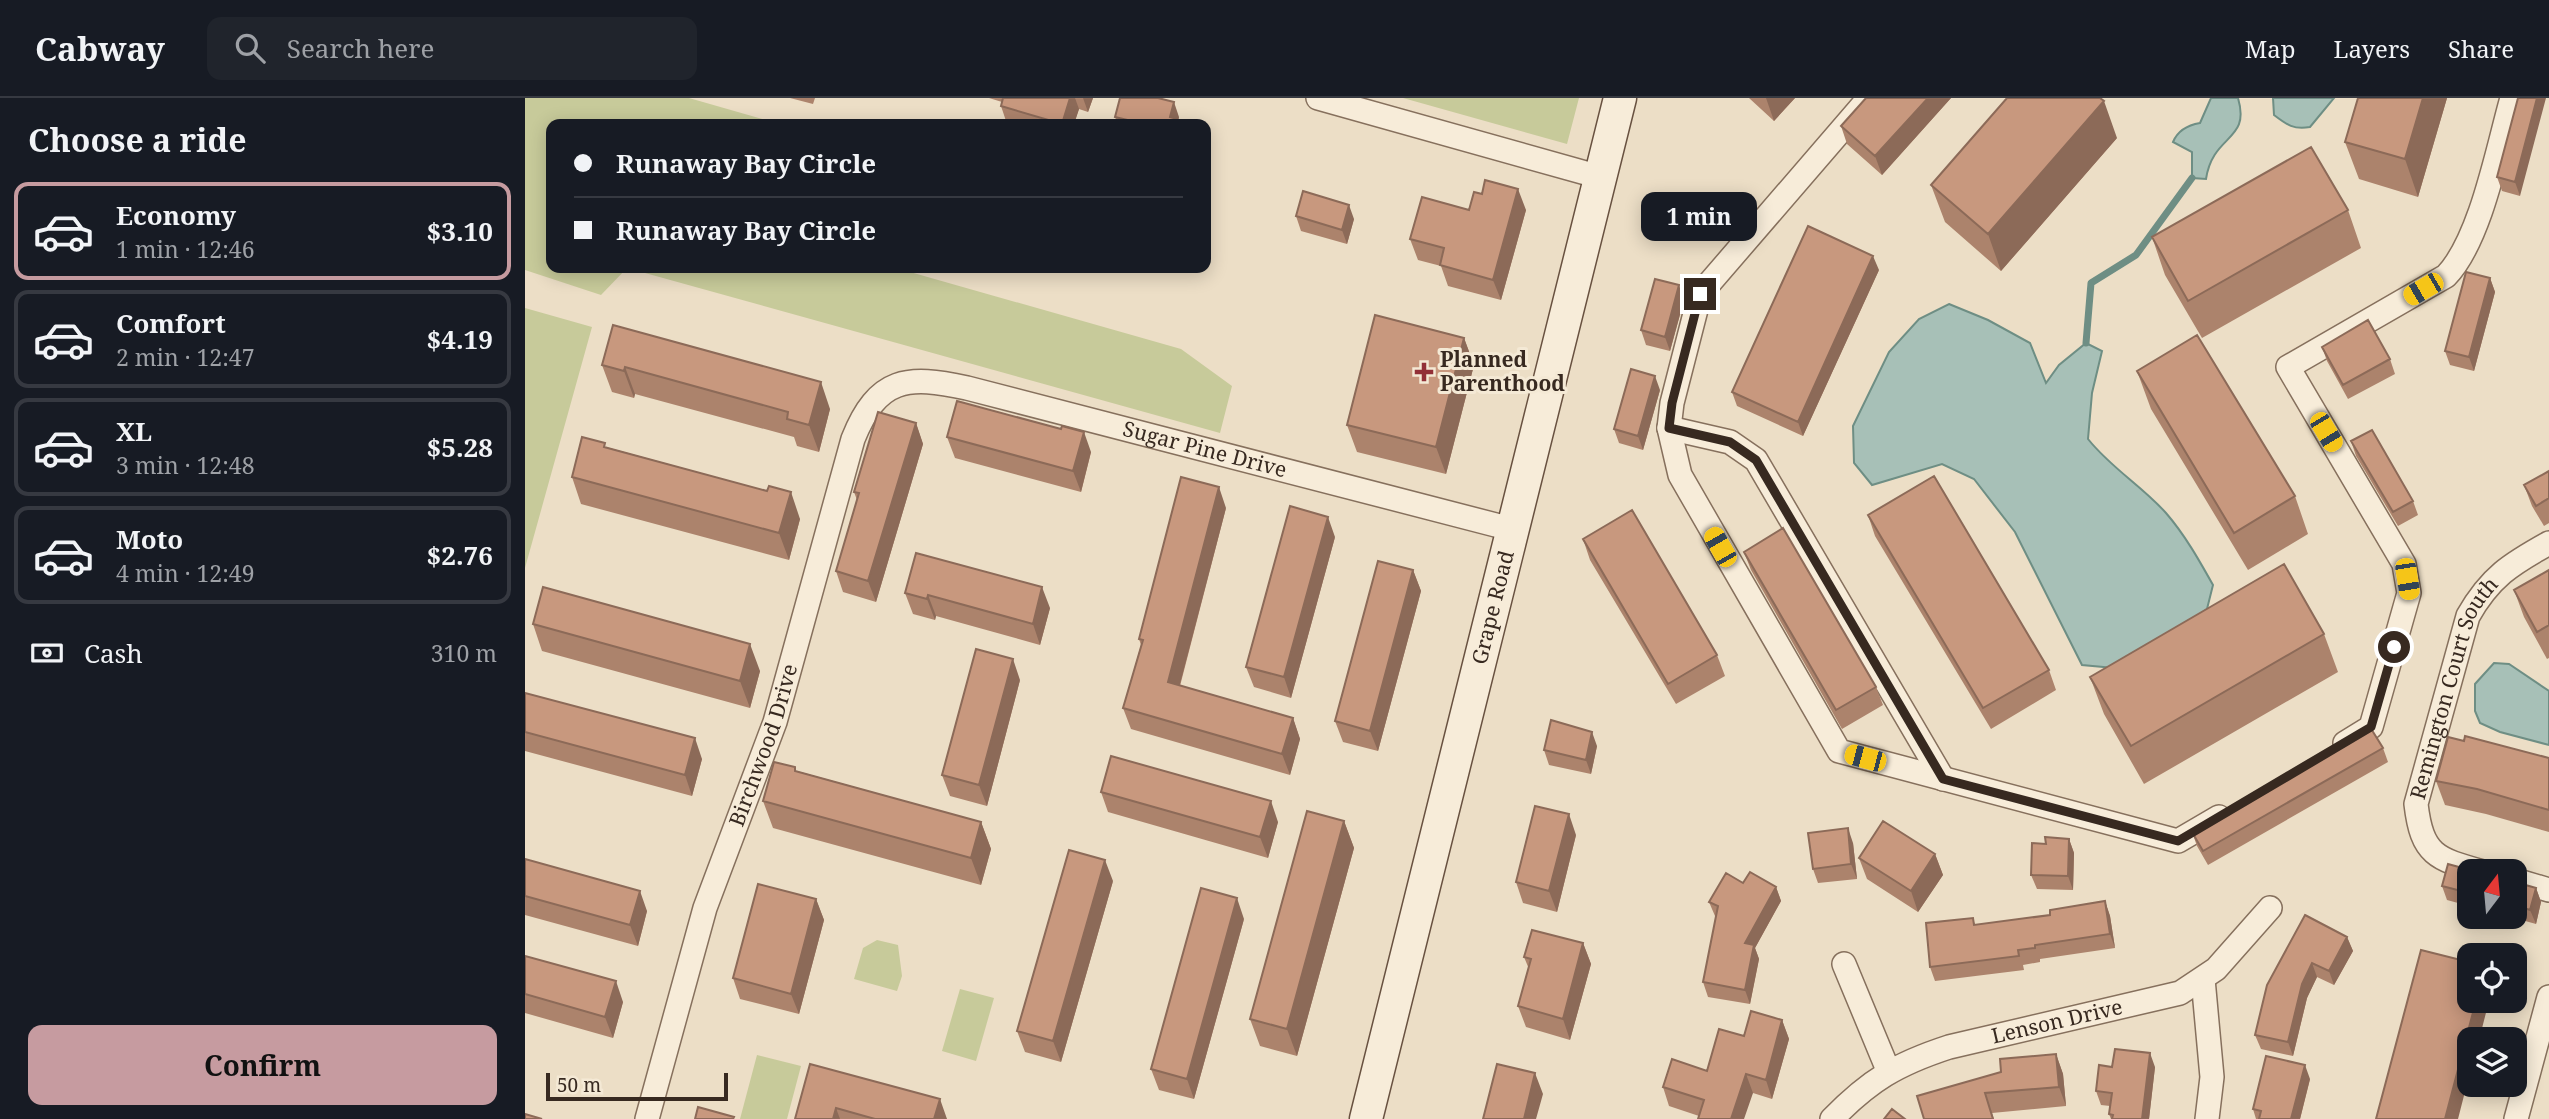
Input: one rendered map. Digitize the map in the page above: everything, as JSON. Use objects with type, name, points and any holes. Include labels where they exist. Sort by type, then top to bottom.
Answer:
[{"type":"main road","name":"Grape Road","points":[[1366,1119],[1515,530],[1620,98]]},
{"type":"street","points":[[1318,98],[1600,177]]},
{"type":"street","points":[[1869,98],[1700,294],[1672,403],[1669,428],[1680,475],[1839,751],[2178,841],[2239,805]]},
{"type":"street","points":[[2323,755],[2371,727],[2409,593],[2404,564],[2288,367],[2446,276],[2458,263],[2484,197],[2512,98]]},
{"type":"street","name":"Sugar Pine Drive","points":[[895,384],[935,381],[968,388],[1515,530]]},
{"type":"street","name":"Birchwood Drive","points":[[647,1119],[705,908],[775,722],[853,439],[863,414],[879,394],[895,384]]},
{"type":"street","points":[[1669,428],[1730,442],[1756,460],[1943,779]]},
{"type":"street","name":"Remington Court South","points":[[2457,864],[2444,860],[2426,847],[2420,831],[2416,804],[2468,617],[2481,593],[2497,574],[2549,543]]},
{"type":"street","points":[[2527,884],[2549,890]]},
{"type":"street","name":"Lenson Drive","points":[[1832,1119],[1859,1091],[1888,1070],[1949,1047],[2180,993],[2203,979],[2237,947],[2270,908]]},
{"type":"street","points":[[1844,964],[1888,1070]]},
{"type":"street","points":[[2203,979],[2212,1077],[2207,1119]]},
{"type":"street","points":[[2516,1119],[2549,997]]},
{"type":"green space","points":[[525,98],[689,98],[762,119],[546,119],[546,273],[622,273],[601,295],[525,270]]},
{"type":"green space","points":[[1403,98],[1579,98],[1567,144]]},
{"type":"green space","points":[[645,273],[914,273],[1181,349],[1232,386],[1220,433]]},
{"type":"green space","points":[[525,308],[592,327],[525,568]]},
{"type":"green space","points":[[877,940],[898,945],[902,976],[897,991],[854,979],[863,948]]},
{"type":"green space","points":[[960,989],[994,998],[976,1061],[942,1051]]},
{"type":"green space","points":[[757,1055],[801,1066],[787,1119],[740,1119]]},
{"type":"water","points":[[2211,98],[2238,98],[2241,112],[2239,123],[2216,153],[2206,179],[2192,178],[2192,152],[2173,142],[2184,129],[2200,123]]},
{"type":"water","points":[[2273,98],[2334,98],[2310,127],[2299,128],[2274,115]]},
{"type":"water","points":[[1949,304],[1988,320],[2030,343],[2046,383],[2059,365],[2086,343],[2102,351],[2092,393],[2088,439],[2166,513],[2186,539],[2213,585],[2207,609],[2125,669],[2082,665],[2015,532],[1974,479],[1942,464],[1872,485],[1854,463],[1853,426],[1889,352],[1919,319]]},
{"type":"water","points":[[2494,663],[2509,664],[2549,691],[2549,745],[2500,732],[2480,723],[2475,711],[2475,684]]},
{"type":"building","points":[[1003,98],[1070,98],[1064,119],[1045,119],[1001,106]]},
{"type":"building","points":[[1120,98],[1158,98],[1174,102],[1170,117],[1177,119],[1123,119],[1115,117]]},
{"type":"building","points":[[1866,98],[1928,98],[1875,156],[1841,126]]},
{"type":"building","points":[[2007,98],[2100,98],[2104,101],[1988,234],[1931,185]]},
{"type":"building","points":[[2358,98],[2423,98],[2405,159],[2345,142]]},
{"type":"building","points":[[2518,98],[2537,98],[2515,182],[2497,177]]},
{"type":"building","points":[[2311,147],[2348,210],[2188,301],[2152,237]]},
{"type":"building","points":[[1485,180],[1518,189],[1493,280],[1440,265],[1444,248],[1410,239],[1422,197],[1469,210],[1474,192],[1482,194]]},
{"type":"building","points":[[1303,191],[1349,205],[1342,230],[1296,216]]},
{"type":"building","points":[[1808,226],[1873,256],[1798,422],[1732,392]]},
{"type":"building","points":[[2466,272],[2490,278],[2469,357],[2445,351]]},
{"type":"building","points":[[1655,279],[1679,285],[1665,337],[1641,330]]},
{"type":"building","points":[[1375,315],[1464,338],[1436,447],[1347,425]]},
{"type":"building","points":[[2368,320],[2390,359],[2343,385],[2322,347]]},
{"type":"building","points":[[613,325],[821,382],[809,425],[787,419],[788,412],[625,367],[624,371],[602,365]]},
{"type":"building","points":[[2197,335],[2295,496],[2234,533],[2137,371]]},
{"type":"building","points":[[1631,369],[1655,376],[1638,436],[1614,429]]},
{"type":"building","points":[[957,401],[1061,429],[1062,426],[1084,432],[1073,471],[947,437]]},
{"type":"building","points":[[878,412],[916,423],[868,581],[836,571],[859,493],[854,492]]},
{"type":"building","points":[[2372,430],[2413,501],[2393,512],[2351,441]]},
{"type":"building","points":[[582,437],[605,443],[604,447],[767,491],[769,486],[791,492],[779,533],[572,477]]},
{"type":"building","points":[[2549,471],[2549,498],[2536,506],[2524,485]]},
{"type":"building","points":[[1934,476],[2049,670],[1983,708],[1868,515]]},
{"type":"building","points":[[1181,477],[1219,487],[1168,682],[1293,718],[1282,754],[1123,708],[1143,640],[1139,639]]},
{"type":"building","points":[[1290,506],[1328,517],[1284,677],[1246,667]]},
{"type":"building","points":[[1632,510],[1717,655],[1668,684],[1583,539]]},
{"type":"building","points":[[1783,528],[1876,687],[1836,710],[1744,552]]},
{"type":"building","points":[[916,553],[1042,587],[1033,624],[928,595],[927,599],[905,593]]},
{"type":"building","points":[[1378,561],[1413,570],[1370,731],[1335,721]]},
{"type":"building","points":[[2284,564],[2324,634],[2131,746],[2090,677]]},
{"type":"building","points":[[2549,570],[2549,625],[2537,632],[2514,590]]},
{"type":"building","points":[[543,587],[750,644],[740,681],[533,624]]},
{"type":"building","points":[[976,649],[1013,659],[979,785],[942,775]]},
{"type":"building","points":[[525,693],[695,738],[685,775],[525,732]]},
{"type":"building","points":[[1551,720],[1592,732],[1586,760],[1544,750]]},
{"type":"building","points":[[2370,727],[2383,748],[2203,851],[2192,832]]},
{"type":"building","points":[[2465,736],[2549,758],[2549,810],[2477,789],[2436,781],[2448,737],[2464,741]]},
{"type":"building","points":[[1111,756],[1271,801],[1260,837],[1101,792]]},
{"type":"building","points":[[774,762],[795,767],[795,771],[981,822],[971,858],[763,801]]},
{"type":"building","points":[[1535,806],[1569,814],[1549,891],[1516,882]]},
{"type":"building","points":[[1307,811],[1344,821],[1287,1029],[1250,1019]]},
{"type":"building","points":[[1883,821],[1935,854],[1911,891],[1859,858]]},
{"type":"building","points":[[1848,828],[1851,864],[1813,869],[1808,833]]},
{"type":"building","points":[[2045,837],[2069,839],[2068,876],[2031,875],[2032,843],[2046,844]]},
{"type":"building","points":[[1069,850],[1105,860],[1053,1041],[1017,1031]]},
{"type":"building","points":[[525,859],[640,891],[630,925],[525,896]]},
{"type":"building","points":[[2448,864],[2457,866],[2457,890],[2442,886]]},
{"type":"building","points":[[1750,872],[1776,887],[1745,943],[1754,945],[1745,990],[1703,982],[1718,906],[1709,902],[1726,873],[1743,883]]},
{"type":"building","points":[[758,884],[816,899],[791,994],[733,978]]},
{"type":"building","points":[[2527,885],[2536,888],[2530,910],[2527,909]]},
{"type":"building","points":[[1201,888],[1237,898],[1187,1079],[1151,1069]]},
{"type":"building","points":[[2105,901],[2110,934],[2035,945],[2035,948],[2018,950],[2019,956],[1930,967],[1926,923],[1973,918],[1974,925],[2050,915],[2050,910]]},
{"type":"building","points":[[2305,915],[2347,937],[2329,971],[2312,963],[2302,984],[2288,1042],[2255,1035],[2267,985]]},
{"type":"building","points":[[1532,930],[1583,943],[1563,1019],[1518,1006],[1531,959],[1524,957]]},
{"type":"building","points":[[2421,950],[2457,959],[2457,1013],[2473,1013],[2469,1027],[2457,1027],[2457,1073],[2445,1119],[2376,1119]]},
{"type":"building","points":[[525,956],[616,981],[605,1017],[525,994]]},
{"type":"building","points":[[1751,1011],[1782,1020],[1766,1080],[1746,1074],[1731,1119],[1698,1119],[1704,1100],[1663,1087],[1672,1059],[1707,1071],[1719,1029],[1744,1036]]},
{"type":"building","points":[[2115,1049],[2150,1053],[2142,1119],[2112,1119],[2113,1115],[2109,1114],[2112,1093],[2096,1091],[2099,1065],[2112,1067]]},
{"type":"building","points":[[2056,1054],[2059,1087],[1985,1093],[1993,1119],[1924,1119],[1917,1096],[2001,1072],[2000,1059]]},
{"type":"building","points":[[2266,1056],[2305,1065],[2291,1119],[2259,1119],[2261,1111],[2253,1109]]},
{"type":"building","points":[[810,1064],[940,1099],[934,1119],[875,1119],[836,1108],[833,1119],[795,1119]]},
{"type":"building","points":[[1497,1064],[1535,1073],[1524,1119],[1483,1119]]},
{"type":"building","points":[[698,1107],[734,1117],[695,1119]]},
{"type":"building","points":[[1892,1109],[1905,1119],[1884,1119]]},
{"type":"building","points":[[525,1114],[542,1119],[525,1119]]},
{"type":"waterway","points":[[2086,343],[2091,283],[2136,255],[2192,178]]},
{"type":"place","name":"Planned Parenthood","points":[[1424,372]]},
{"type":"route","points":[[1700,294],[1683,355],[1669,428],[1730,442],[1744,449],[1756,460],[1943,779],[2178,841],[2371,727],[2394,647]]}]
